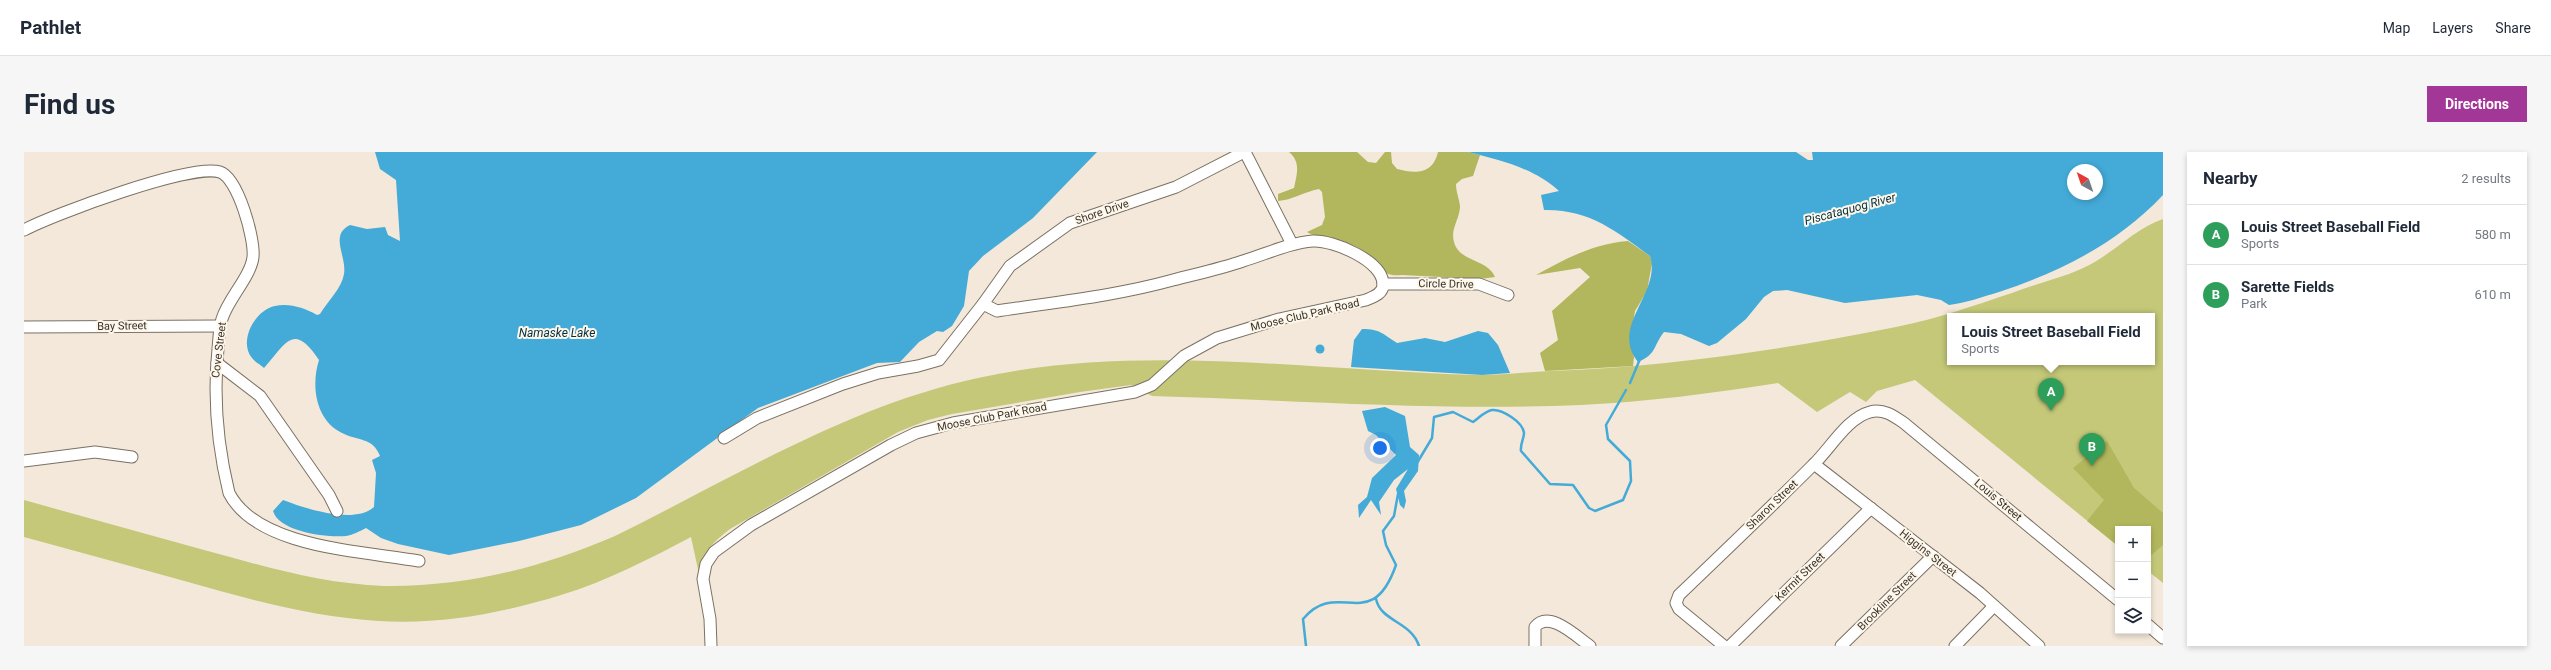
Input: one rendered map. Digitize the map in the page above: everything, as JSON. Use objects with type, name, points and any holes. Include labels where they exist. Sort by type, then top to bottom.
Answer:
[{"type":"street","name":"Shore Drive","points":[[983,304],[1010,266],[1070,223],[1176,187],[1244,152],[1292,244]]},
{"type":"street","name":"Cove Street","points":[[24,230],[45,219],[116,194],[187,173],[211,170],[225,174],[235,187],[242,206],[253,256],[249,268],[224,314],[220,326],[215,398],[218,434],[229,493],[240,510],[262,527],[296,540],[418,560]]},
{"type":"street","points":[[724,438],[757,418],[843,384],[878,373],[918,366],[939,360],[983,304],[997,311],[1136,290],[1243,262],[1292,244],[1321,241],[1346,248],[1375,268],[1383,284]]},
{"type":"street","name":"Circle Drive","points":[[1383,284],[1479,284],[1508,295]]},
{"type":"street","name":"Moose Club Park Road","points":[[711,646],[710,619],[703,579],[706,564],[714,552],[751,525],[891,445],[916,433],[953,423],[1135,392],[1152,385],[1184,356],[1216,338],[1279,319],[1366,300],[1379,293],[1383,284]]},
{"type":"street","name":"Bay Street","points":[[24,327],[220,326]]},
{"type":"street","points":[[217,363],[264,401],[329,495],[337,511]]},
{"type":"street","name":"Sharon Street","points":[[1724,646],[1679,609],[1676,603],[1679,595],[1814,464],[1854,421],[1871,411]]},
{"type":"street","name":"Louis Street","points":[[1871,411],[1885,412],[1904,423],[2116,598]]},
{"type":"street","points":[[24,461],[95,452],[132,457]]},
{"type":"street","name":"Higgins Street","points":[[1814,464],[1933,556],[1994,606],[2039,646]]},
{"type":"street","name":"Kermit Street","points":[[1730,646],[1871,508]]},
{"type":"street","name":"Brookline Street","points":[[1841,646],[1933,556]]},
{"type":"street","points":[[1955,646],[1994,606]]},
{"type":"street","points":[[1535,646],[1535,627],[1543,621],[1554,622],[1585,645]]},
{"type":"street","points":[[2151,628],[2163,638]]},
{"type":"green space","points":[[1289,152],[1357,152],[1368,162],[1376,163],[1385,152],[1391,152],[1392,163],[1397,169],[1411,172],[1423,171],[1428,168],[1436,159],[1438,152],[1468,152],[1480,155],[1473,176],[1462,179],[1456,184],[1460,211],[1454,228],[1453,237],[1457,249],[1467,257],[1486,267],[1495,277],[1480,279],[1394,275],[1382,270],[1364,251],[1357,247],[1346,242],[1324,236],[1313,235],[1307,232],[1322,225],[1325,217],[1322,192],[1319,189],[1278,201],[1278,194],[1294,188],[1297,164]]},
{"type":"green space","points":[[2163,219],[2163,583],[2151,573],[2151,526],[2115,526],[2115,544],[1915,380],[1877,391],[1866,402],[1850,392],[1817,412],[1778,383],[1705,394],[1630,402],[1581,405],[1474,407],[1152,396],[1131,385],[1080,392],[952,414],[928,420],[898,432],[730,529],[709,548],[700,567],[699,574],[691,537],[628,569],[561,595],[494,612],[425,621],[402,622],[355,619],[283,607],[24,537],[24,500],[248,562],[315,578],[361,585],[384,586],[444,583],[473,579],[531,566],[615,536],[792,446],[883,406],[930,390],[978,378],[1039,367],[1101,362],[1164,360],[1290,365],[1416,373],[1496,375],[1637,366],[1724,356],[1853,335],[1911,324],[1947,314],[1947,365],[2155,365],[2155,313],[1950,313],[2064,276],[2081,269],[2102,258],[2131,236]]},
{"type":"green space","points":[[1628,241],[1650,256],[1652,263],[1647,291],[1635,311],[1630,341],[1634,357],[1633,366],[1545,371],[1540,353],[1558,340],[1552,311],[1590,277],[1580,268],[1536,275],[1580,253],[1603,245]]},
{"type":"green space","points":[[2107,441],[2134,488],[2163,513],[2163,545],[2151,555],[2151,526],[2115,526],[2115,544],[2087,521],[2104,500],[2073,468]]},
{"type":"water","name":"Namaske Lake","points":[[375,152],[1097,152],[1033,218],[983,256],[969,271],[964,306],[952,326],[943,332],[937,331],[919,342],[900,362],[877,363],[758,408],[636,498],[581,525],[519,541],[449,555],[398,544],[381,538],[366,528],[346,536],[317,535],[305,532],[284,524],[277,518],[273,511],[283,500],[303,507],[342,515],[354,515],[365,512],[374,507],[376,473],[372,460],[380,456],[377,450],[369,442],[342,433],[326,420],[317,401],[315,380],[319,360],[310,348],[303,341],[296,339],[290,340],[264,368],[252,358],[248,351],[247,343],[248,335],[255,320],[261,313],[275,306],[286,305],[302,308],[317,315],[320,314],[343,279],[344,267],[340,240],[344,229],[350,225],[367,229],[385,227],[388,235],[400,241],[396,180],[380,169]]},
{"type":"water","name":"Piscataquog River","points":[[1468,152],[1796,152],[1808,160],[1813,160],[1812,152],[2163,152],[2163,195],[2127,228],[2087,254],[2044,275],[1999,292],[1949,305],[1941,300],[1917,295],[1845,303],[1787,290],[1773,291],[1764,297],[1746,319],[1717,343],[1709,346],[1681,334],[1664,332],[1652,353],[1638,362],[1631,349],[1629,335],[1632,322],[1649,283],[1652,270],[1650,256],[1601,223],[1575,213],[1544,210],[1541,195],[1559,191],[1539,176],[1504,162]]},
{"type":"water","points":[[1362,329],[1377,331],[1397,343],[1425,338],[1445,342],[1478,331],[1488,333],[1498,345],[1510,373],[1482,375],[1351,367],[1354,340]]},
{"type":"water","points":[[1318,345],[1322,345],[1324,349],[1322,353],[1318,353],[1316,351],[1316,347]]},
{"type":"water","points":[[1385,407],[1405,416],[1410,447],[1419,455],[1418,471],[1404,491],[1406,501],[1404,509],[1400,505],[1396,489],[1408,469],[1394,480],[1379,502],[1381,515],[1371,500],[1359,518],[1358,505],[1367,497],[1372,478],[1396,455],[1376,435],[1368,431],[1362,411]]},
{"type":"waterway","points":[[1630,383],[1640,359]]},
{"type":"waterway","points":[[1417,463],[1432,438],[1434,417],[1453,412],[1473,422],[1487,412],[1496,410],[1511,417],[1523,429],[1524,433],[1521,451],[1550,484],[1573,485],[1589,508],[1595,511],[1623,500],[1631,481],[1630,461],[1608,439],[1606,425],[1626,390]]},
{"type":"waterway","points":[[1306,646],[1303,619],[1316,608],[1329,603],[1365,602],[1376,597],[1386,586],[1396,565],[1386,545],[1383,531],[1394,516],[1398,494]]},
{"type":"waterway","points":[[1376,599],[1379,607],[1384,613],[1410,631],[1419,646]]},
{"type":"place","name":"Louis Street Baseball Field","points":[[2051,411]]},
{"type":"place","name":"Sarette Fields","points":[[2092,466]]}]
